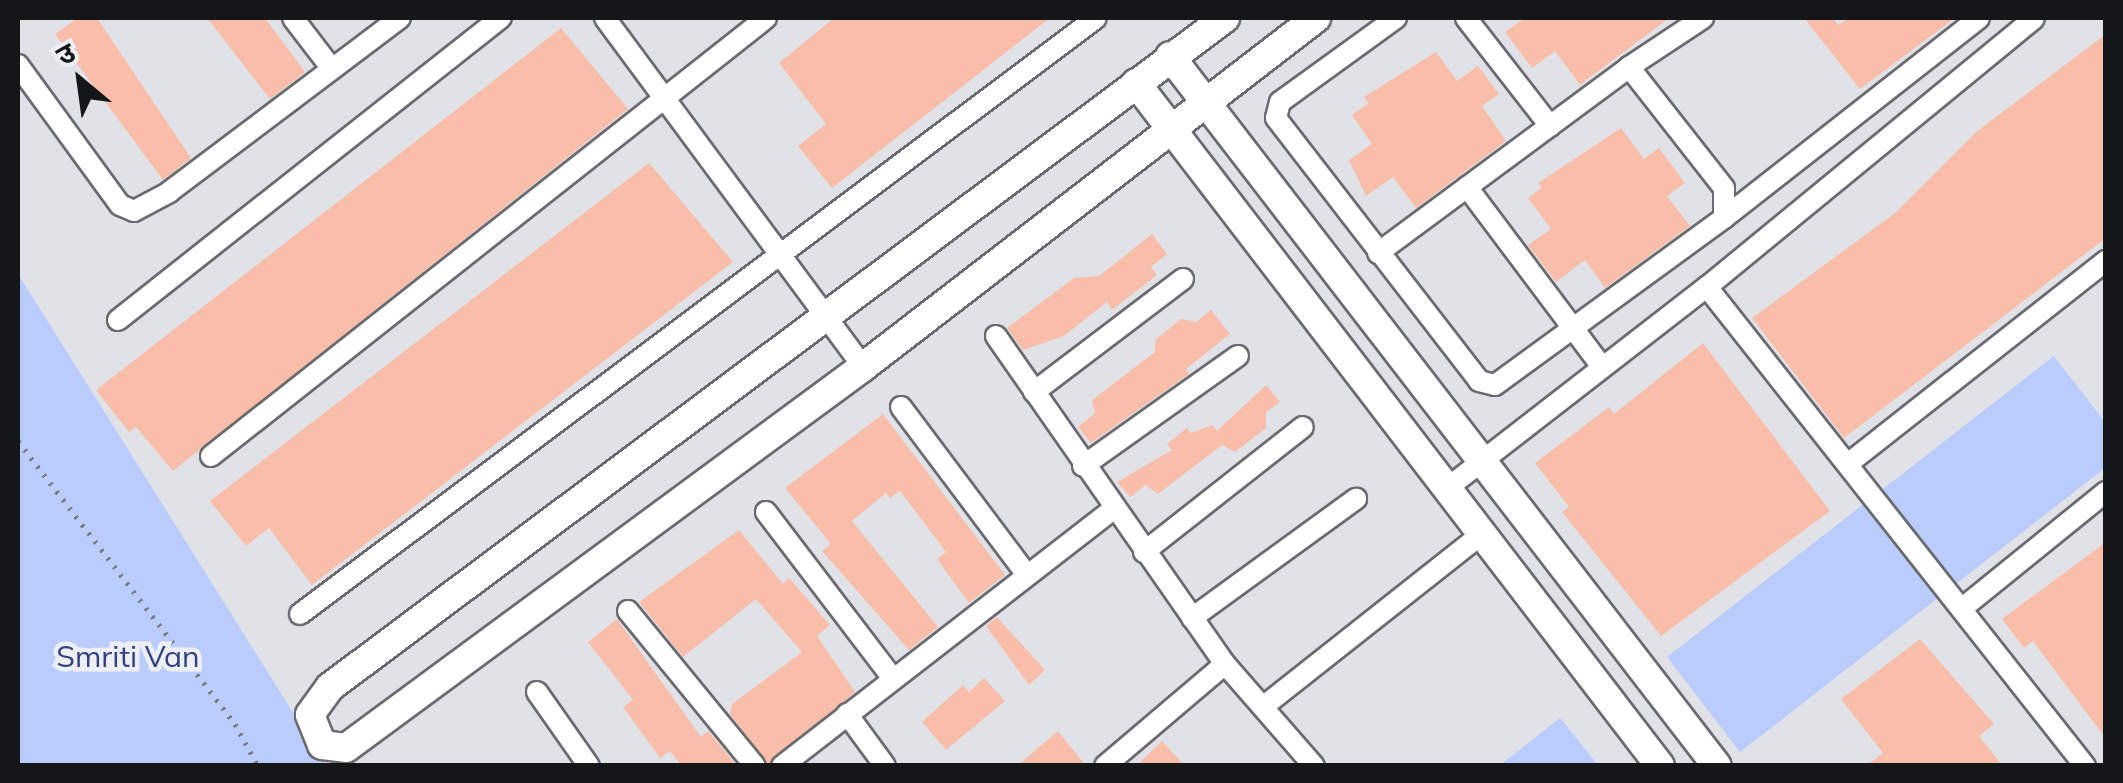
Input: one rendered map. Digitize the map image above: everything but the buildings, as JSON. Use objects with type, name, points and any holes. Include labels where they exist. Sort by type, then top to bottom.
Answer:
[{"type":"street","points":[[294,18],[332,69]]},
{"type":"street","points":[[18,64],[120,204],[134,210],[169,192],[400,18]]},
{"type":"street","points":[[118,320],[501,18]]},
{"type":"street","points":[[606,18],[863,367]]},
{"type":"street","points":[[211,456],[766,18]]},
{"type":"street","points":[[300,614],[779,250],[1096,18]]},
{"type":"street","points":[[1225,18],[330,688],[310,715],[322,744],[346,748],[863,367],[1316,18]]},
{"type":"street","points":[[1396,18],[1280,102],[1276,118],[1479,381],[1495,384],[1575,331],[1979,18]]},
{"type":"street","points":[[1466,18],[1550,126]]},
{"type":"street","points":[[1378,254],[1629,67],[1703,18]]},
{"type":"street","points":[[1450,486],[1706,287],[2034,18]]},
{"type":"street","points":[[1170,56],[1717,766]]},
{"type":"street","points":[[1629,67],[1724,188],[1724,218]]},
{"type":"street","points":[[1136,83],[1169,131],[1450,486],[1660,766]]},
{"type":"street","points":[[1467,187],[1602,367]]},
{"type":"street","points":[[1849,463],[2106,261]]},
{"type":"street","points":[[1034,392],[1183,279]]},
{"type":"street","points":[[1706,287],[1965,606],[2085,766]]},
{"type":"street","points":[[996,336],[1113,509],[1225,664],[1314,766]]},
{"type":"street","points":[[1083,466],[1238,356]]},
{"type":"street","points":[[901,407],[1028,575]]},
{"type":"street","points":[[1144,552],[1303,427]]},
{"type":"street","points":[[1965,606],[2106,492]]},
{"type":"street","points":[[1192,618],[1356,499]]},
{"type":"street","points":[[782,766],[1113,509]]},
{"type":"street","points":[[766,512],[893,680]]},
{"type":"street","points":[[1264,706],[1484,532]]},
{"type":"street","points":[[628,611],[754,766]]},
{"type":"street","points":[[1106,766],[1225,664]]},
{"type":"street","points":[[536,692],[589,766]]},
{"type":"street","points":[[847,714],[885,766]]},
{"type":"path","points":[[18,441],[235,724],[258,766]]},
{"type":"green space","name":"Smriti Van","points":[[18,274],[326,765],[18,765]]},
{"type":"green space","points":[[2054,356],[2105,422],[2105,468],[1740,752],[1667,657]]},
{"type":"green space","points":[[1560,718],[1598,765],[1500,765]]}]
